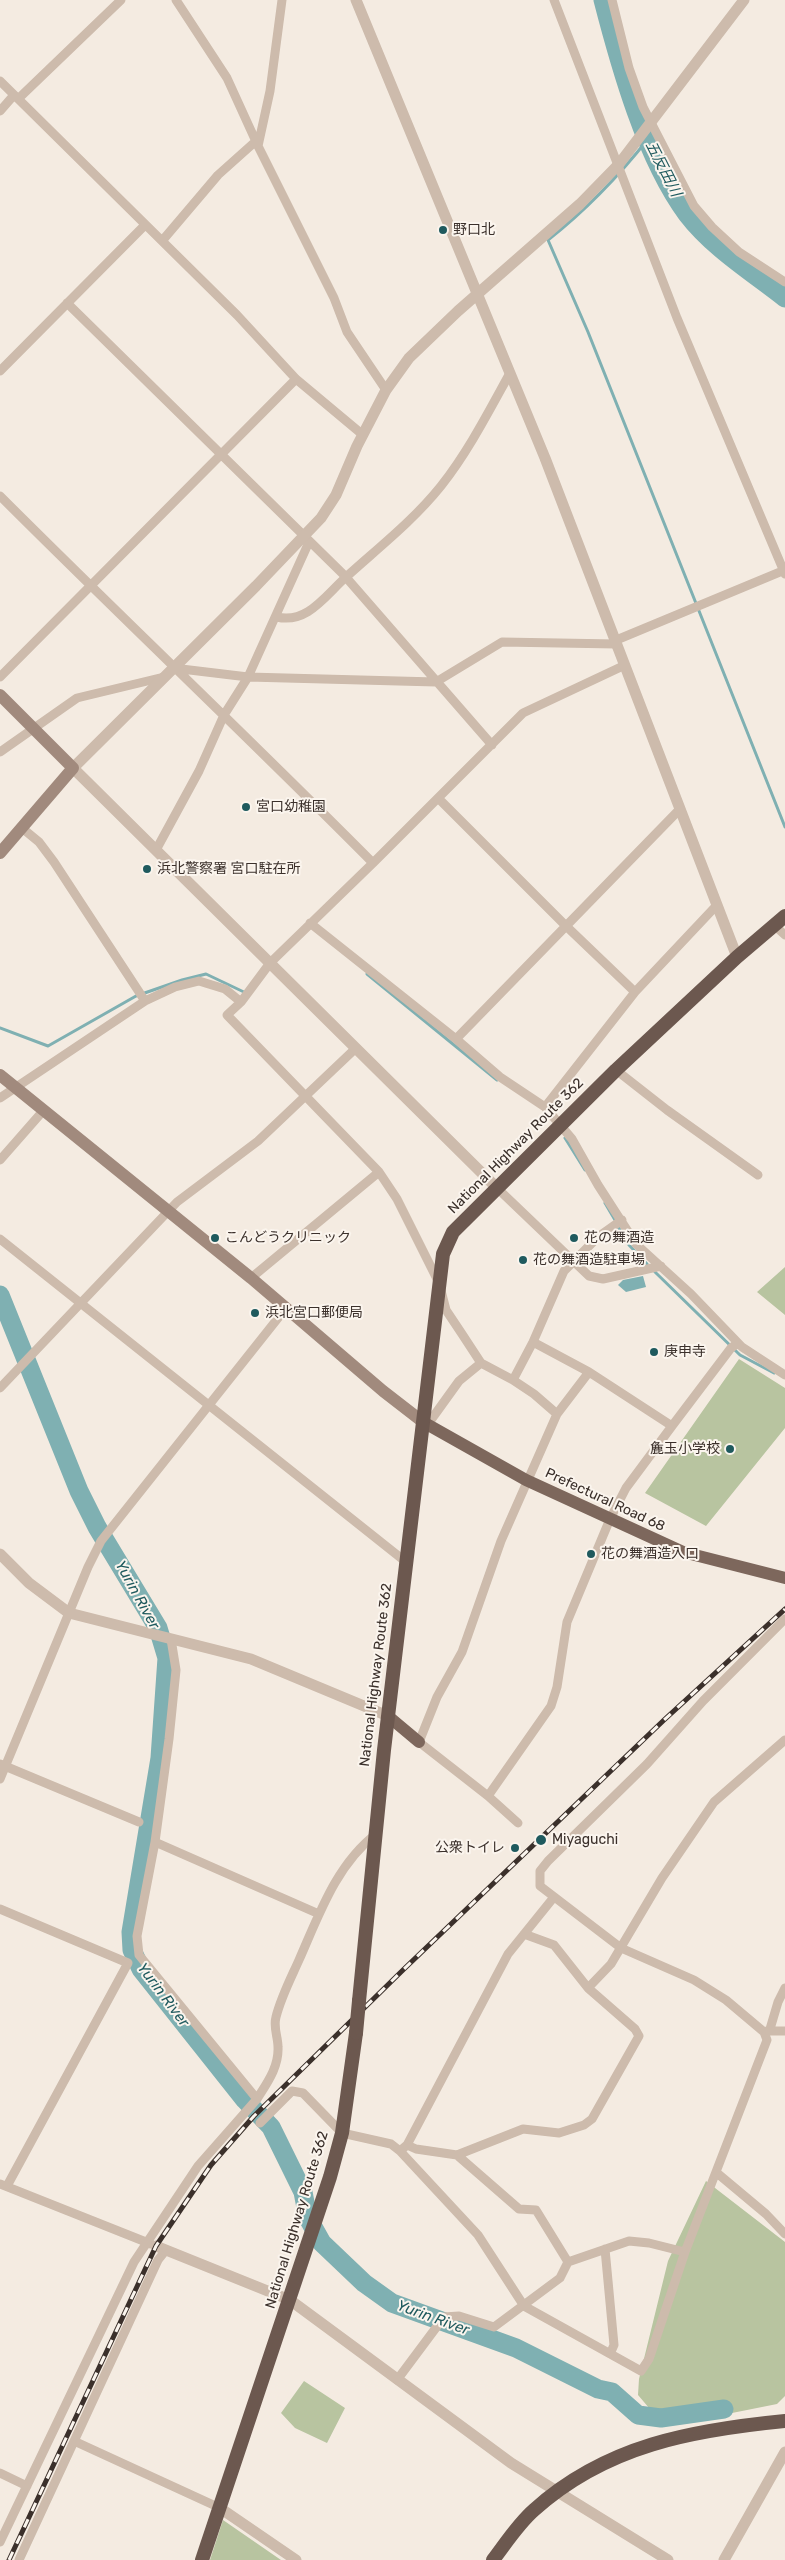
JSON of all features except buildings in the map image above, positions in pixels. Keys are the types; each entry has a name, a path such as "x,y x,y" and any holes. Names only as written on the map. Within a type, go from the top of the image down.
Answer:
{"highway":[{"name":"National Highway Route 362","path":"202,2560 314,2228 342,2133 356,2033 388,1716 425,1423 443,1254 453,1232 561,1124 737,957 785,916"},
{"path":"493,2560 534,2510 557,2491 608,2460 681,2435 735,2426 785,2421"}],"main road":[{"path":"0,695 73,768 0,853"},
{"path":"0,1075 251,1278 425,1423"},
{"name":"Prefectural Road 68","path":"425,1423 526,1480 683,1552 785,1578"},
{"path":"388,1716 419,1742"}],"street":[{"path":"0,111 121,0"},
{"path":"176,0 227,78 334,298 348,332 386,390"},
{"path":"162,241 218,175 257,143 270,91 282,0"},
{"path":"356,0 510,373 737,957"},
{"path":"173,668 248,677 436,682 502,642 615,642 691,608 785,571 677,318 621,169 554,0"},
{"path":"612,0 646,129 700,213 738,252 785,282"},
{"path":"662,1266 595,1278 572,1261 73,768 173,668 307,539 336,495 386,390 409,358 431,335 621,169 646,129 744,0"},
{"path":"0,81 144,226 162,241 237,316 296,379 363,436"},
{"path":"0,371 144,226"},
{"path":"68,303 346,577 492,745"},
{"path":"277,617 288,620 314,609 346,577 388,543 442,486 510,373"},
{"path":"0,677 296,379"},
{"path":"0,496 373,863"},
{"path":"156,850 199,770 224,715 248,677 277,617 307,539"},
{"path":"557,1414 534,1394 481,1363 446,1310 439,1283 398,1199 379,1172 227,1015 241,1002 270,963 439,799 523,713 623,666"},
{"path":"0,752 77,698 164,677"},
{"path":"439,799 635,992"},
{"path":"456,1039 679,810"},
{"path":"22,828 39,842 54,862 145,1001"},
{"path":"545,1107 635,992 716,906"},
{"path":"310,923 456,1039 500,1077 545,1107 561,1124 636,1244 662,1266 735,1345 785,1375"},
{"path":"774,925 785,935"},
{"path":"0,1098 145,1001 174,987 199,981 225,989 241,1002"},
{"path":"0,1388 177,1202 258,1140 306,1098 356,1048"},
{"path":"616,1070 667,1110 758,1175"},
{"path":"0,1160 43,1111"},
{"path":"251,1278 379,1172"},
{"path":"513,1380 533,1342 564,1271 598,1237 622,1220"},
{"path":"0,1239 406,1562"},
{"path":"0,1779 3,1765 104,1538 286,1308"},
{"path":"533,1342 589,1372 672,1426"},
{"path":"488,1796 551,1706 557,1687 567,1622 610,1519 626,1488 735,1345"},
{"path":"425,1423 459,1381 481,1363"},
{"path":"518,1823 488,1796 419,1742 437,1697 462,1652 501,1541 526,1480 557,1414 589,1372"},
{"path":"0,1554 29,1583 69,1613 158,1636 199,1644 251,1659 388,1716"},
{"path":"785,1619 703,1701 646,1764 548,1861 539,1877 540,1886 621,1948 694,1980 726,2000 767,2030 785,2031"},
{"path":"171,1639 176,1670 155,1842 137,1936 140,1955 257,2099"},
{"path":"588,1988 611,1964 662,1878 706,1813 737,1780 785,1740"},
{"path":"3,1765 139,1822"},
{"path":"0,2542 134,2262 156,2246 198,2166 257,2099 272,2075 277,2060 276,2017 319,1914 330,1889 343,1870 365,1842 376,1834"},
{"path":"155,1842 319,1914"},
{"path":"404,2148 508,1954 554,1897"},
{"path":"0,1909 129,1962"},
{"path":"260,2123 292,2091 296,2090 303,2093 342,2133 404,2148 457,2155 523,2129 559,2134 584,2125 592,2119 639,2036 635,2028 588,1988 554,1945 524,1934"},
{"path":"140,1955 129,1962 4,2185 290,2300 511,2463 668,2560"},
{"path":"404,2148 478,2235 524,2306 641,2372 649,2359 685,2252 767,2040 767,2030 785,1988"},
{"path":"457,2155 519,2209 536,2210 568,2262"},
{"path":"717,2173 766,2214 785,2234"},
{"path":"397,2380 444,2317 459,2316 494,2327 560,2278 568,2262 629,2241 649,2243 685,2252"},
{"path":"19,2560 158,2260 156,2246"},
{"path":"605,2249 614,2345 610,2354"},
{"path":"74,2441 220,2508 296,2560"},
{"path":"724,2560 785,2452"},
{"path":"0,2473 27,2486"}],"green space":[{"path":"785,1267 785,1315 757,1292"},
{"path":"739,1359 785,1388 785,1428 706,1526 645,1493"},
{"path":"706,2181 785,2242 785,2396 777,2404 717,2416 661,2422 638,2395 639,2379 668,2261"},
{"path":"304,2381 345,2408 327,2443 295,2428 281,2413"},
{"path":"223,2520 281,2560 210,2560"}],"water":[{"path":"643,1276 646,1287 626,1292 618,1285 623,1280"}],"waterway":[{"name":"五反田川","path":"603,0 636,111 647,140 672,192 687,214 709,238 733,259 785,298"},
{"path":"648,139 601,192 548,240 588,332 785,827"},
{"path":"0,1028 48,1046 136,996 182,980 206,974 246,993"},
{"path":"367,974 497,1080"},
{"path":"565,1138 585,1170"},
{"path":"605,1203 615,1220"},
{"path":"617,1225 629,1245 647,1264"},
{"path":"655,1272 740,1355 774,1373"},
{"name":"Yurin River","path":"0,1295 79,1491 97,1527 158,1628 167,1658 160,1758 131,1932 132,1950 141,1969 245,2100 271,2127 303,2192 308,2218 322,2243 364,2283 392,2303 516,2348 598,2389 612,2392 638,2415 661,2418 724,2409"}],"railway":[{"path":"9,2560 156,2246 211,2165 254,2116 404,1969 664,1720 785,1609"}],"place":[{"name":"野口北","path":"443,230"},
{"name":"宮口幼稚園","path":"246,807"},
{"name":"浜北警察署 宮口駐在所","path":"147,869"},
{"name":"こんどうクリニック","path":"215,1238"},
{"name":"花の舞酒造","path":"574,1238"},
{"name":"花の舞酒造駐車場","path":"523,1260"},
{"name":"浜北宮口郵便局","path":"255,1313"},
{"name":"庚申寺","path":"654,1352"},
{"name":"麁玉小学校","path":"730,1449"},
{"name":"花の舞酒造入口","path":"591,1554"},
{"name":"Miyaguchi","path":"541,1840"},
{"name":"公衆トイレ","path":"515,1848"}]}
